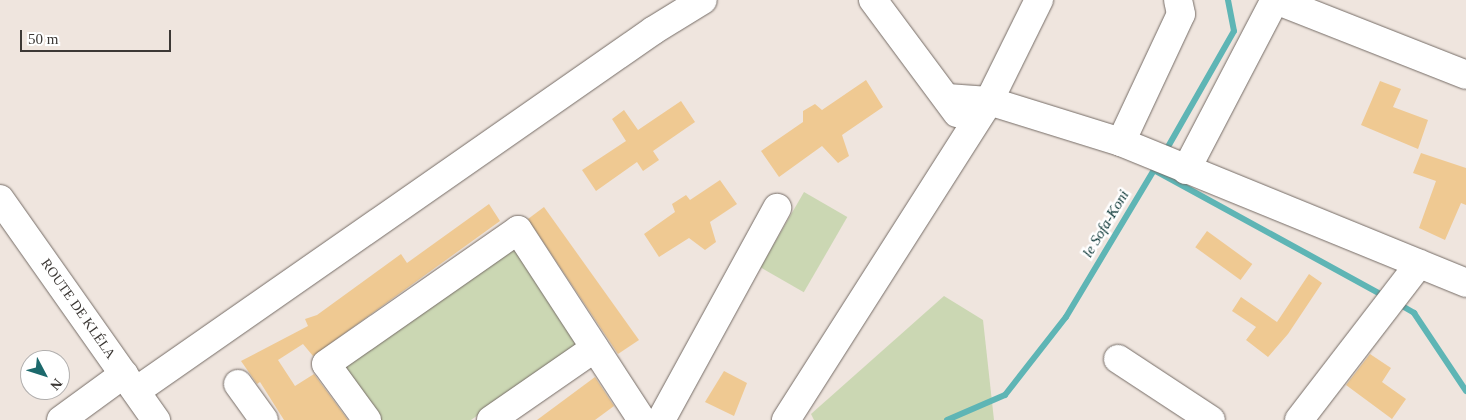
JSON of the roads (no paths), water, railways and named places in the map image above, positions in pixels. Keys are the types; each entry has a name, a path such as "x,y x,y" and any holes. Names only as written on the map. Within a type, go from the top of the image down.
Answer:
{"street":[{"path":"61,420 130,383 654,30 703,0"},
{"path":"874,0 970,130"},
{"path":"786,420 988,101 1039,0"},
{"path":"1121,142 1181,14 1178,0"},
{"path":"1186,170 1276,0 1466,75"},
{"path":"947,98 988,101 1121,142 1466,283"},
{"name":"ROUTE DE KLÉLA","path":"0,199 156,420"},
{"path":"660,420 777,208"},
{"path":"367,420 326,364 518,230 642,420"},
{"path":"1300,420 1419,264"},
{"path":"491,420 595,348"},
{"path":"1118,359 1211,420"},
{"path":"238,384 264,420"}],"waterway":[{"name":"le Sofa-Koni","path":"1165,152 1234,31 1228,0"},
{"name":"le Sofa-Koni","path":"947,420 1005,395 1066,317 1158,163"},
{"path":"1154,170 1386,297"},
{"path":"1397,303 1414,313 1466,391"}]}
